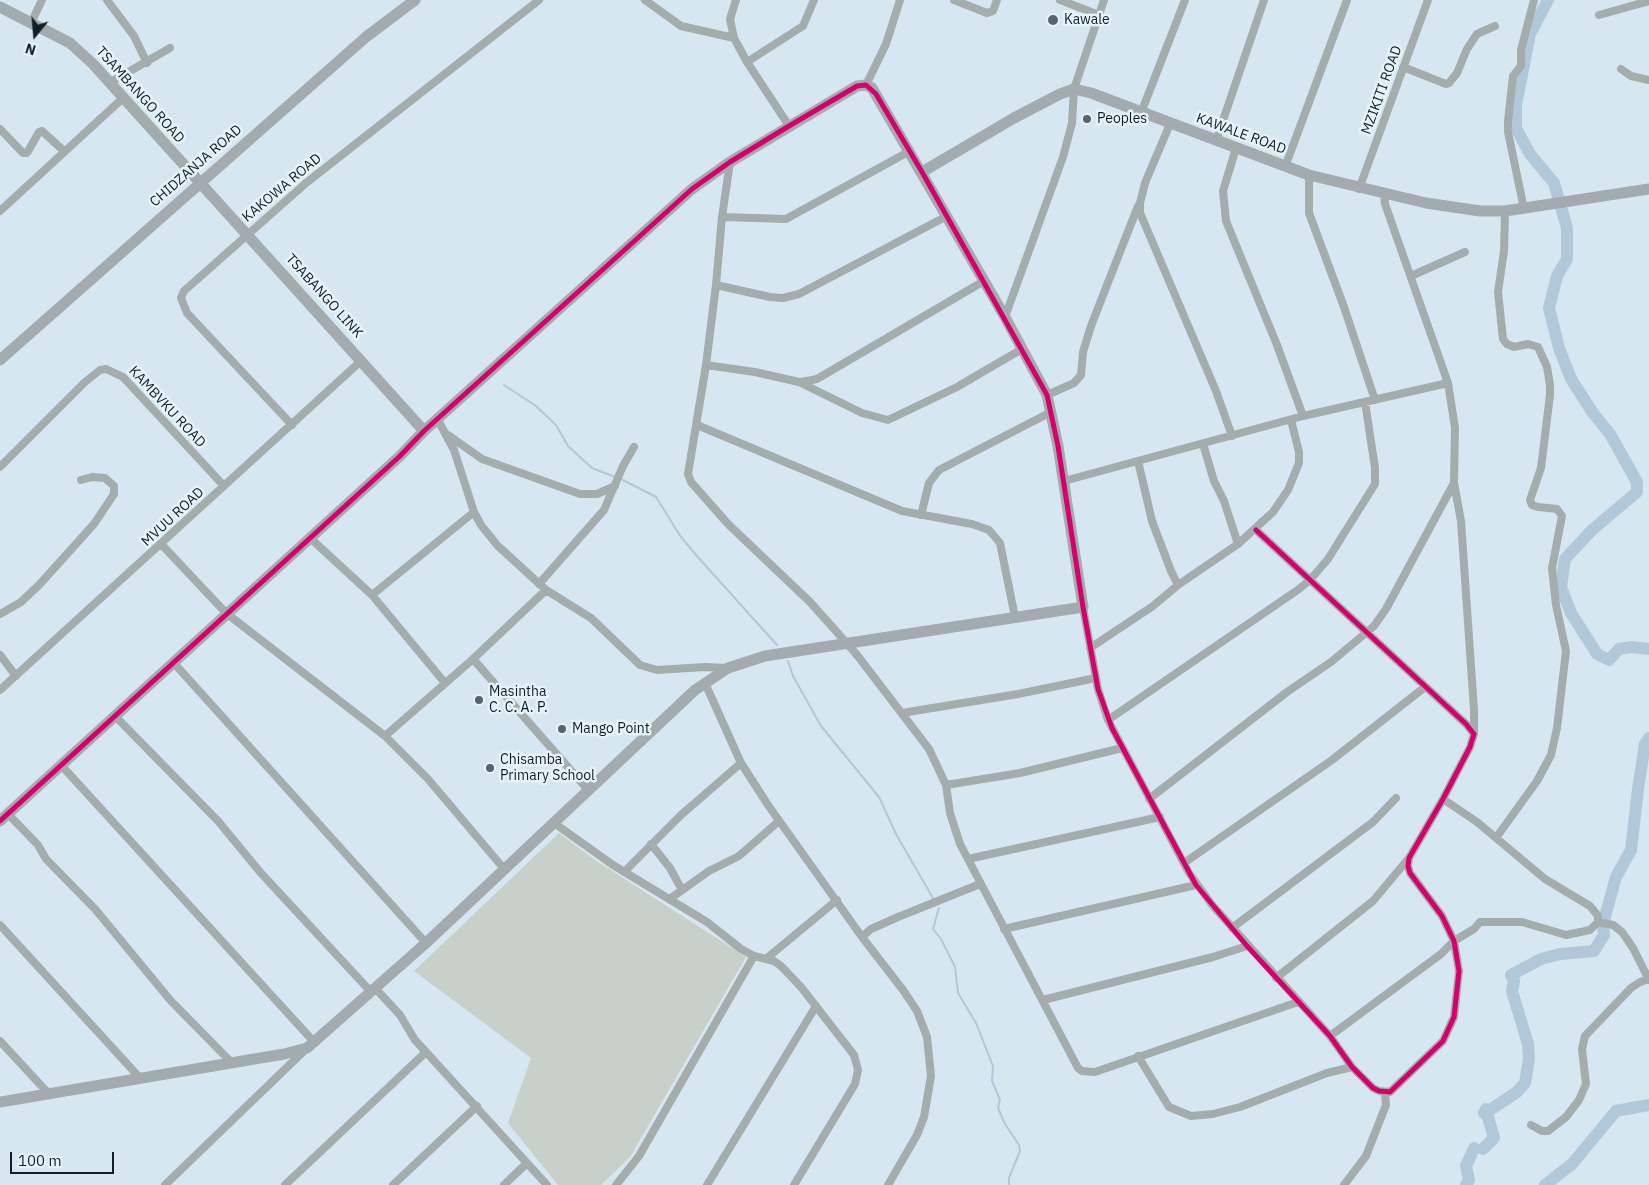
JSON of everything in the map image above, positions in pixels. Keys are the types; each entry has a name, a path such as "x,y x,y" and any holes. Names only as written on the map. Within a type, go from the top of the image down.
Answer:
{"street":[{"path":"31,23 42,0"},
{"path":"107,0 138,43 147,63"},
{"name":"CHIDZANJA ROAD","path":"0,360 366,37 415,0"},
{"name":"KAKOWA ROAD","path":"292,425 187,313 181,298 189,285 306,183 539,0"},
{"path":"645,0 680,26 734,38"},
{"path":"736,0 730,18 734,38 747,62 789,126"},
{"path":"747,62 803,26 814,0"},
{"path":"866,85 886,44 900,0"},
{"path":"954,0 987,13 993,11 997,0"},
{"path":"1060,0 1099,15"},
{"path":"1005,317 1063,157 1072,123 1074,89 1104,0"},
{"path":"1141,113 1184,0"},
{"path":"1216,141 1264,0"},
{"path":"1285,167 1347,0"},
{"name":"MZIKITI ROAD","path":"1359,188 1428,0"},
{"path":"1524,209 1508,132 1508,121 1513,76 1521,66 1521,50 1534,0"},
{"path":"1599,15 1649,2"},
{"name":"TSAMBANGO ROAD","path":"0,7 70,43 112,82 123,98 199,183"},
{"path":"1403,67 1446,84 1449,83 1457,73 1467,49 1477,34 1495,26"},
{"path":"112,82 170,48"},
{"path":"1621,69 1631,76 1649,80"},
{"path":"231,1062 171,1001 95,910 46,859 38,845 4,817 400,456 424,431 440,425 633,241 706,178 857,86 866,85 876,94 1005,317 1047,395 1064,481 1096,678 1108,720 1122,748 1196,884 1247,946 1330,1036 1352,1067 1373,1088 1385,1093 1394,1089 1443,1041 1450,1031 1457,1005 1459,971 1454,940 1442,916 1410,873 1409,858"},
{"path":"922,172 1014,118 1060,94 1074,89"},
{"name":"KAWALE ROAD","path":"1074,89 1309,175 1384,194 1457,208 1505,211 1649,189"},
{"path":"0,210 123,98"},
{"path":"1047,395 1074,383 1082,375 1083,352 1091,326 1140,203 1145,183 1170,124"},
{"path":"0,129 23,153 27,153 39,132 42,131 64,151"},
{"path":"1236,148 1224,191 1223,210 1303,416"},
{"path":"722,217 786,219 910,152"},
{"path":"730,162 706,365 688,474 691,482 728,524 810,602 845,643 857,654 929,749 946,785 954,828 968,859 1072,1058 1082,1071 1095,1072 1298,1002"},
{"path":"1309,175 1309,213 1344,307 1375,400"},
{"name":"TSABANGO LINK","path":"199,183 362,360 424,431"},
{"path":"1276,978 1373,901 1409,858 1443,799 1470,747 1474,734 1461,521 1454,483 1455,428 1448,383 1384,194"},
{"path":"1140,203 1143,222 1216,391 1232,436"},
{"path":"1496,838 1537,781 1551,755 1558,728 1566,651 1556,605 1552,568 1561,513 1557,509 1532,505 1530,500 1541,468 1550,385 1547,368 1538,348 1528,344 1514,347 1507,344 1503,339 1498,292 1504,258 1505,211"},
{"path":"716,285 770,298 798,294 947,216"},
{"path":"1411,276 1465,252"},
{"path":"799,382 816,379 984,281"},
{"path":"706,365 755,372 799,382 862,413 888,420 957,387 1022,350"},
{"name":"MVUU ROAD","path":"1,689 162,545 362,360"},
{"name":"KAMBVKU ROAD","path":"0,467 85,382 100,370 106,369 123,377 224,486"},
{"path":"1064,481 1303,416 1448,383"},
{"path":"1108,720 1310,580 1328,559 1375,484 1375,468 1365,402"},
{"path":"921,515 929,483 939,470 1051,412"},
{"path":"1090,648 1153,606 1178,585 1238,544 1256,530 1273,512 1288,490 1297,472 1299,452 1291,420"},
{"path":"440,425 482,460 556,486 589,495 603,493 615,486"},
{"path":"440,425 454,450 474,512 497,545 546,590 591,618 640,665 657,670 705,667 728,668"},
{"path":"697,425 768,453 881,503 921,515 982,526 996,537 1005,562 1015,617"},
{"path":"1203,444 1214,481 1224,501 1238,544"},
{"path":"539,584 599,518 634,447"},
{"path":"1138,461 1152,521 1178,585"},
{"path":"0,614 21,602 39,584 94,524 114,494 114,486 105,478 92,477 81,480"},
{"path":"1149,799 1366,633 1386,609 1454,483"},
{"path":"372,595 474,512"},
{"path":"1256,530 1471,729 1474,734"},
{"path":"310,537 372,595 445,683"},
{"path":"162,545 226,613 385,736 428,779 505,870"},
{"path":"385,736 473,659 546,590"},
{"path":"166,1185 311,1046 426,943 705,683 728,668 765,656 1083,607"},
{"path":"0,655 16,676"},
{"path":"473,659 589,791"},
{"path":"173,662 426,943"},
{"path":"902,713 1018,694 1096,678"},
{"path":"705,683 741,763 779,821 917,1011 929,1048 931,1076 924,1117 888,1185"},
{"path":"1184,863 1332,760 1425,687"},
{"path":"115,716 218,821 260,872 373,990 400,1015 415,1040 547,1185"},
{"path":"946,785 1020,773 1122,748"},
{"path":"624,872 681,815 741,763"},
{"path":"61,765 311,1046"},
{"path":"1232,928 1373,822 1396,798"},
{"path":"1443,799 1496,838 1545,879 1590,906 1598,916 1599,922"},
{"path":"968,859 1160,817"},
{"path":"671,898 709,871 746,851 779,821"},
{"path":"554,823 624,872 671,898 707,922 740,949 754,956 767,958 789,973 854,1055 857,1062 857,1077 848,1097 794,1185"},
{"path":"651,844 670,868 682,890"},
{"path":"862,937 871,929 980,884"},
{"path":"1004,929 1196,884"},
{"path":"767,958 836,900"},
{"path":"1330,1036 1441,954 1454,940 1484,921 1522,922 1566,935 1590,930 1599,922"},
{"path":"1531,1125 1542,1131 1548,1131 1566,1117 1579,1100 1586,1084 1582,1049 1585,1036 1631,988 1648,979 1629,940 1613,925 1599,922"},
{"path":"0,925 140,1078"},
{"path":"1043,1000 1213,957 1247,946"},
{"path":"616,1185 639,1156 754,956"},
{"path":"707,1185 816,1006"},
{"path":"0,1041 48,1093"},
{"path":"0,1102 231,1062 311,1046"},
{"path":"285,1185 426,1052"},
{"path":"1138,1056 1169,1107 1191,1116 1213,1114 1240,1107 1327,1073 1352,1067"},
{"path":"1344,1185 1366,1156 1386,1105 1385,1093"},
{"path":"393,1185 476,1106"},
{"path":"504,1185 527,1163"}],"shaded area":[{"path":"559,833 595,860 746,957 630,1157 601,1185 558,1185 508,1123 531,1058 414,971"}],"waterway":[{"path":"1548,0 1530,34 1516,105 1516,128 1530,154 1554,183 1567,228 1567,259 1557,276 1549,308 1559,348 1571,379 1593,413 1610,434 1637,482 1637,492 1592,530 1565,559 1561,587 1571,613 1597,654 1609,660 1619,649 1632,647 1649,649"},
{"path":"504,385 536,406 556,425 568,446 592,468 615,477"},
{"path":"621,479 656,497 681,537 777,645"},
{"path":"788,661 793,676 821,726 879,797 896,834 934,900"},
{"path":"1483,1149 1494,1138 1488,1117 1484,1113 1486,1109 1490,1110 1517,1092 1525,1083 1529,1059 1528,1044 1512,991 1514,981 1511,975 1541,959 1560,954 1594,951 1604,935 1603,924 1616,877 1631,850 1645,744 1649,738"},
{"path":"939,908 933,929 941,939 955,967 958,993 976,1023 993,1066 992,1081 1000,1100 998,1108 1005,1124 1019,1145 1020,1151 1009,1178 1009,1185"},
{"path":"1545,1185 1572,1164 1616,1111 1649,1105"},
{"path":"1466,1185 1469,1180 1466,1166 1474,1148"}],"cycle path":[{"path":"0,821 400,456 424,431 692,189 730,162 789,126 857,86 866,85 876,94 922,172 1047,395 1058,446 1098,689 1112,728 1196,885 1247,946 1330,1036 1352,1067 1373,1088 1379,1091 1390,1092 1443,1041 1454,1017 1459,971 1454,941 1442,916 1410,873 1408,866 1409,858 1443,799 1470,747 1474,734 1466,724 1256,530"}],"place":[{"name":"Kawale","path":"1053,20"},
{"name":"Peoples","path":"1087,119"},
{"name":"Masintha C. C. A. P.","path":"479,700"},
{"name":"Mango Point","path":"562,729"},
{"name":"Chisamba Primary School","path":"490,768"}]}
